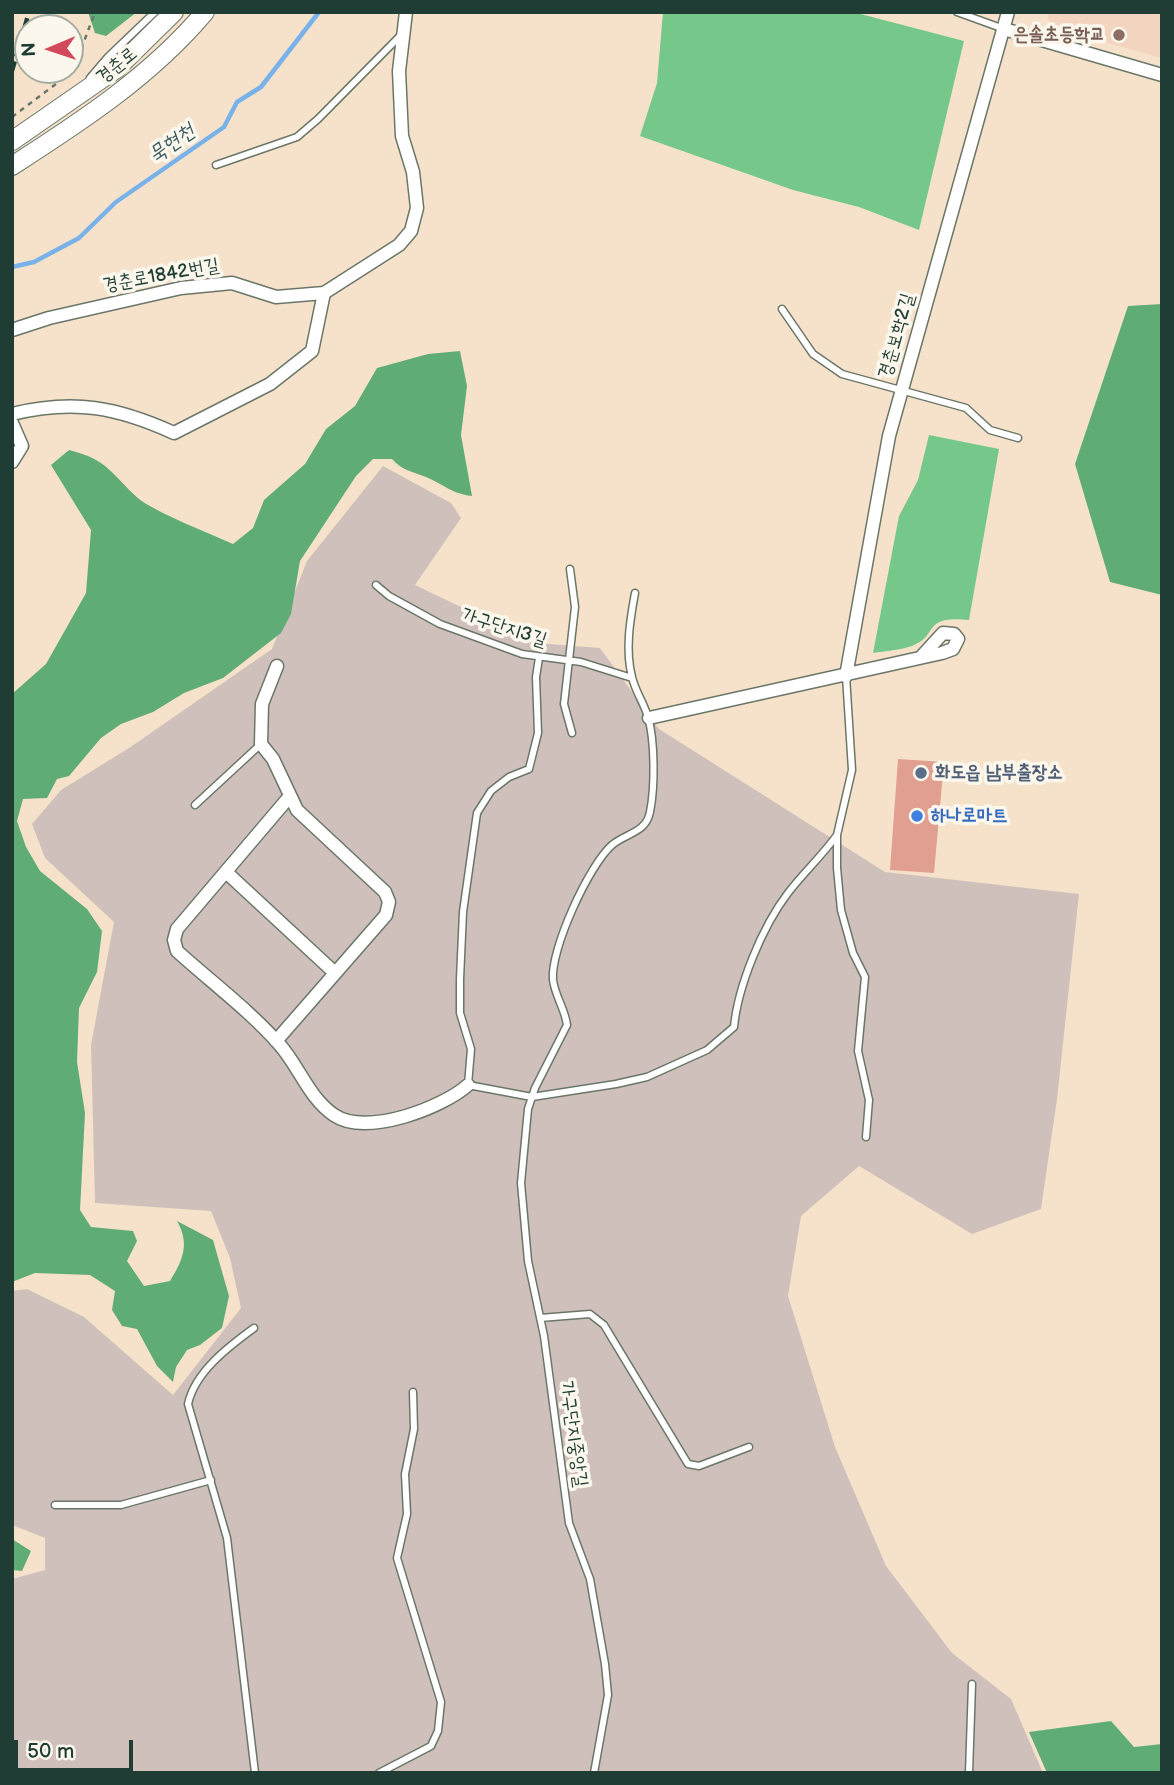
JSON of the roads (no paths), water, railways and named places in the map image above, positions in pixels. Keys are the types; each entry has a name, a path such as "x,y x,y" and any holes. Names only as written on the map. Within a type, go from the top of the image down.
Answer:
{"street":[{"name":"경춘로","path":"12,141 116,69 174,12"},
{"name":"경춘로","path":"12,166 125,89 182,39 205,12"},
{"name":"경춘로1842번길","path":"12,330 49,318 181,288 232,283 276,297 324,293 399,246 411,231 417,208 413,172 402,136 399,71 406,12"},
{"name":"경춘보학2길","path":"846,676 889,436 1008,12"},
{"path":"1004,29 1162,75"},
{"path":"12,414 46,406 75,406 134,414 174,433 270,384 312,351 324,293"},
{"path":"12,423 22,446 12,462"},
{"path":"649,718 846,676 921,657"},
{"path":"276,1041 386,915 389,902 385,892 315,830 297,810 273,759 261,744 262,704 277,666"},
{"path":"290,796 177,929 173,940 177,951 276,1041 303,1083 335,1116 359,1123 382,1123 419,1111 457,1094 468,1084"},
{"path":"226,872 335,973"}],"lane":[{"path":"73,100 108,57 155,12"},
{"path":"957,12 1004,29"},
{"path":"216,164 297,137 405,30"},
{"path":"782,309 813,354 842,374 966,408 990,430 1018,438"},
{"path":"570,569 575,607 564,704 572,733"},
{"name":"가구단지3길","path":"376,585 389,596 440,624 538,658 581,662 632,678"},
{"name":"가구단지중앙길","path":"594,1773 608,1695 605,1664 590,1579 569,1523 540,1318 528,1261 521,1183 532,1097 567,1025 553,980 553,960 558,943 582,891 611,846 640,830 650,815 654,780 649,718 632,678 629,655 635,593"},
{"path":"538,658 538,733 529,769 509,777 491,791 477,813 471,848 463,912 460,979 460,1013 471,1049 468,1084 532,1097 648,1077 706,1050 734,1027 736,1001 764,932 787,894 837,835"},
{"path":"846,676 852,770 837,835 841,910 853,953 865,977 858,1051 869,1100 866,1137"},
{"path":"195,805 261,744"},
{"path":"540,1318 590,1314 604,1325 688,1464 699,1466 749,1447"},
{"path":"254,1328 228,1348 191,1391 188,1404 227,1538 255,1773"},
{"path":"379,1773 431,1746 438,1731 440,1702 397,1558 407,1514 405,1474 414,1429 413,1392"},
{"path":"55,1505 121,1505 211,1480"},
{"path":"970,1773 972,1684"}],"waterway":[{"name":"묵현천","path":"12,267 34,262 79,238 116,202 224,127 237,102 261,87 319,12"}],"railway":[{"path":"12,71 29,12"}],"place":[{"name":"은솔초등학교","path":"1119,35"},
{"name":"화도읍 남부출장소","path":"921,773"},
{"name":"하나로마트","path":"917,816"}]}
